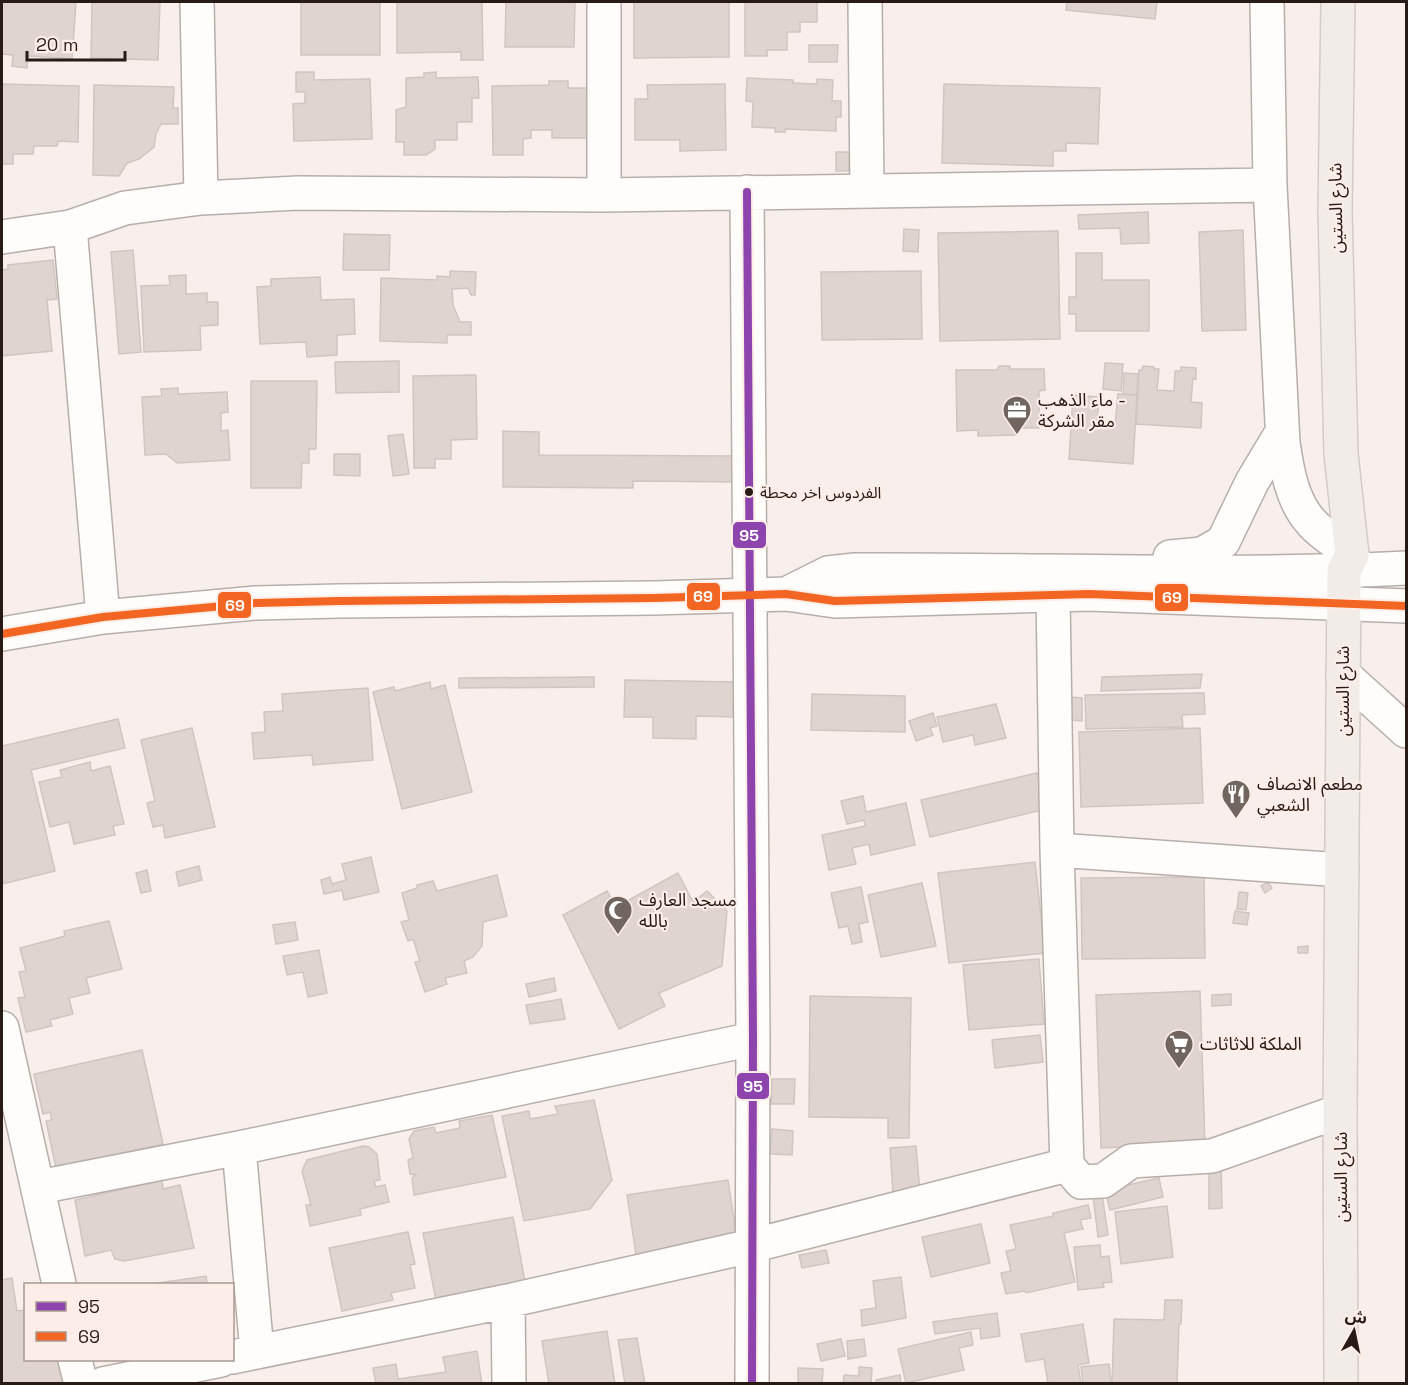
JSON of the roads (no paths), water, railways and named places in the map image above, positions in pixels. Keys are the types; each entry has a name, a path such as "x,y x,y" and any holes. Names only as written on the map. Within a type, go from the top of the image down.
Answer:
{"main road":[{"name":"شارع الستين","path":"1338,2 1335,210 1341,454 1348,563 1344,605 1341,1383"}],"street":[{"path":"197,2 201,198"},
{"path":"604,2 604,195"},
{"path":"866,2 867,190"},
{"path":"1267,2 1270,185 1282,432 1287,471 1303,510 1348,563"},
{"path":"2,237 70,227 125,208 201,198 298,193 604,195 1270,185"},
{"path":"747,192 753,1039 752,1383"},
{"path":"70,227 103,618"},
{"path":"937,570 994,561 1190,556 1208,552 1223,542 1252,482 1282,432"},
{"path":"786,594 828,573 855,570 1348,563 1407,568"},
{"path":"2,634 103,618 256,603 786,594 835,601 1053,595 1187,597 1407,606"},
{"path":"1053,595 1057,850 1067,1166 1081,1182 1103,1181 1131,1161 1212,1156 1341,1111"},
{"path":"1344,674 1407,731"},
{"path":"1057,850 1342,870"},
{"path":"2,1028 59,1283"},
{"path":"39,1187 239,1148 753,1039"},
{"path":"239,1148 245,1355 508,1301 752,1246 1067,1166"},
{"path":"508,1301 509,1383"},
{"path":"76,1361 81,1383"},
{"path":"103,1383 211,1361"}],"place":[{"name":"ماء الذهب - مقر الشركة","path":"1017,436"},
{"name":"الفردوس اخر محطة","path":"749,492"},
{"name":"مطعم الانصاف الشعبي","path":"1236,820"},
{"name":"مسجد العارف بالله","path":"618,936"},
{"name":"الملكة للاثاثات","path":"1179,1070"}]}
